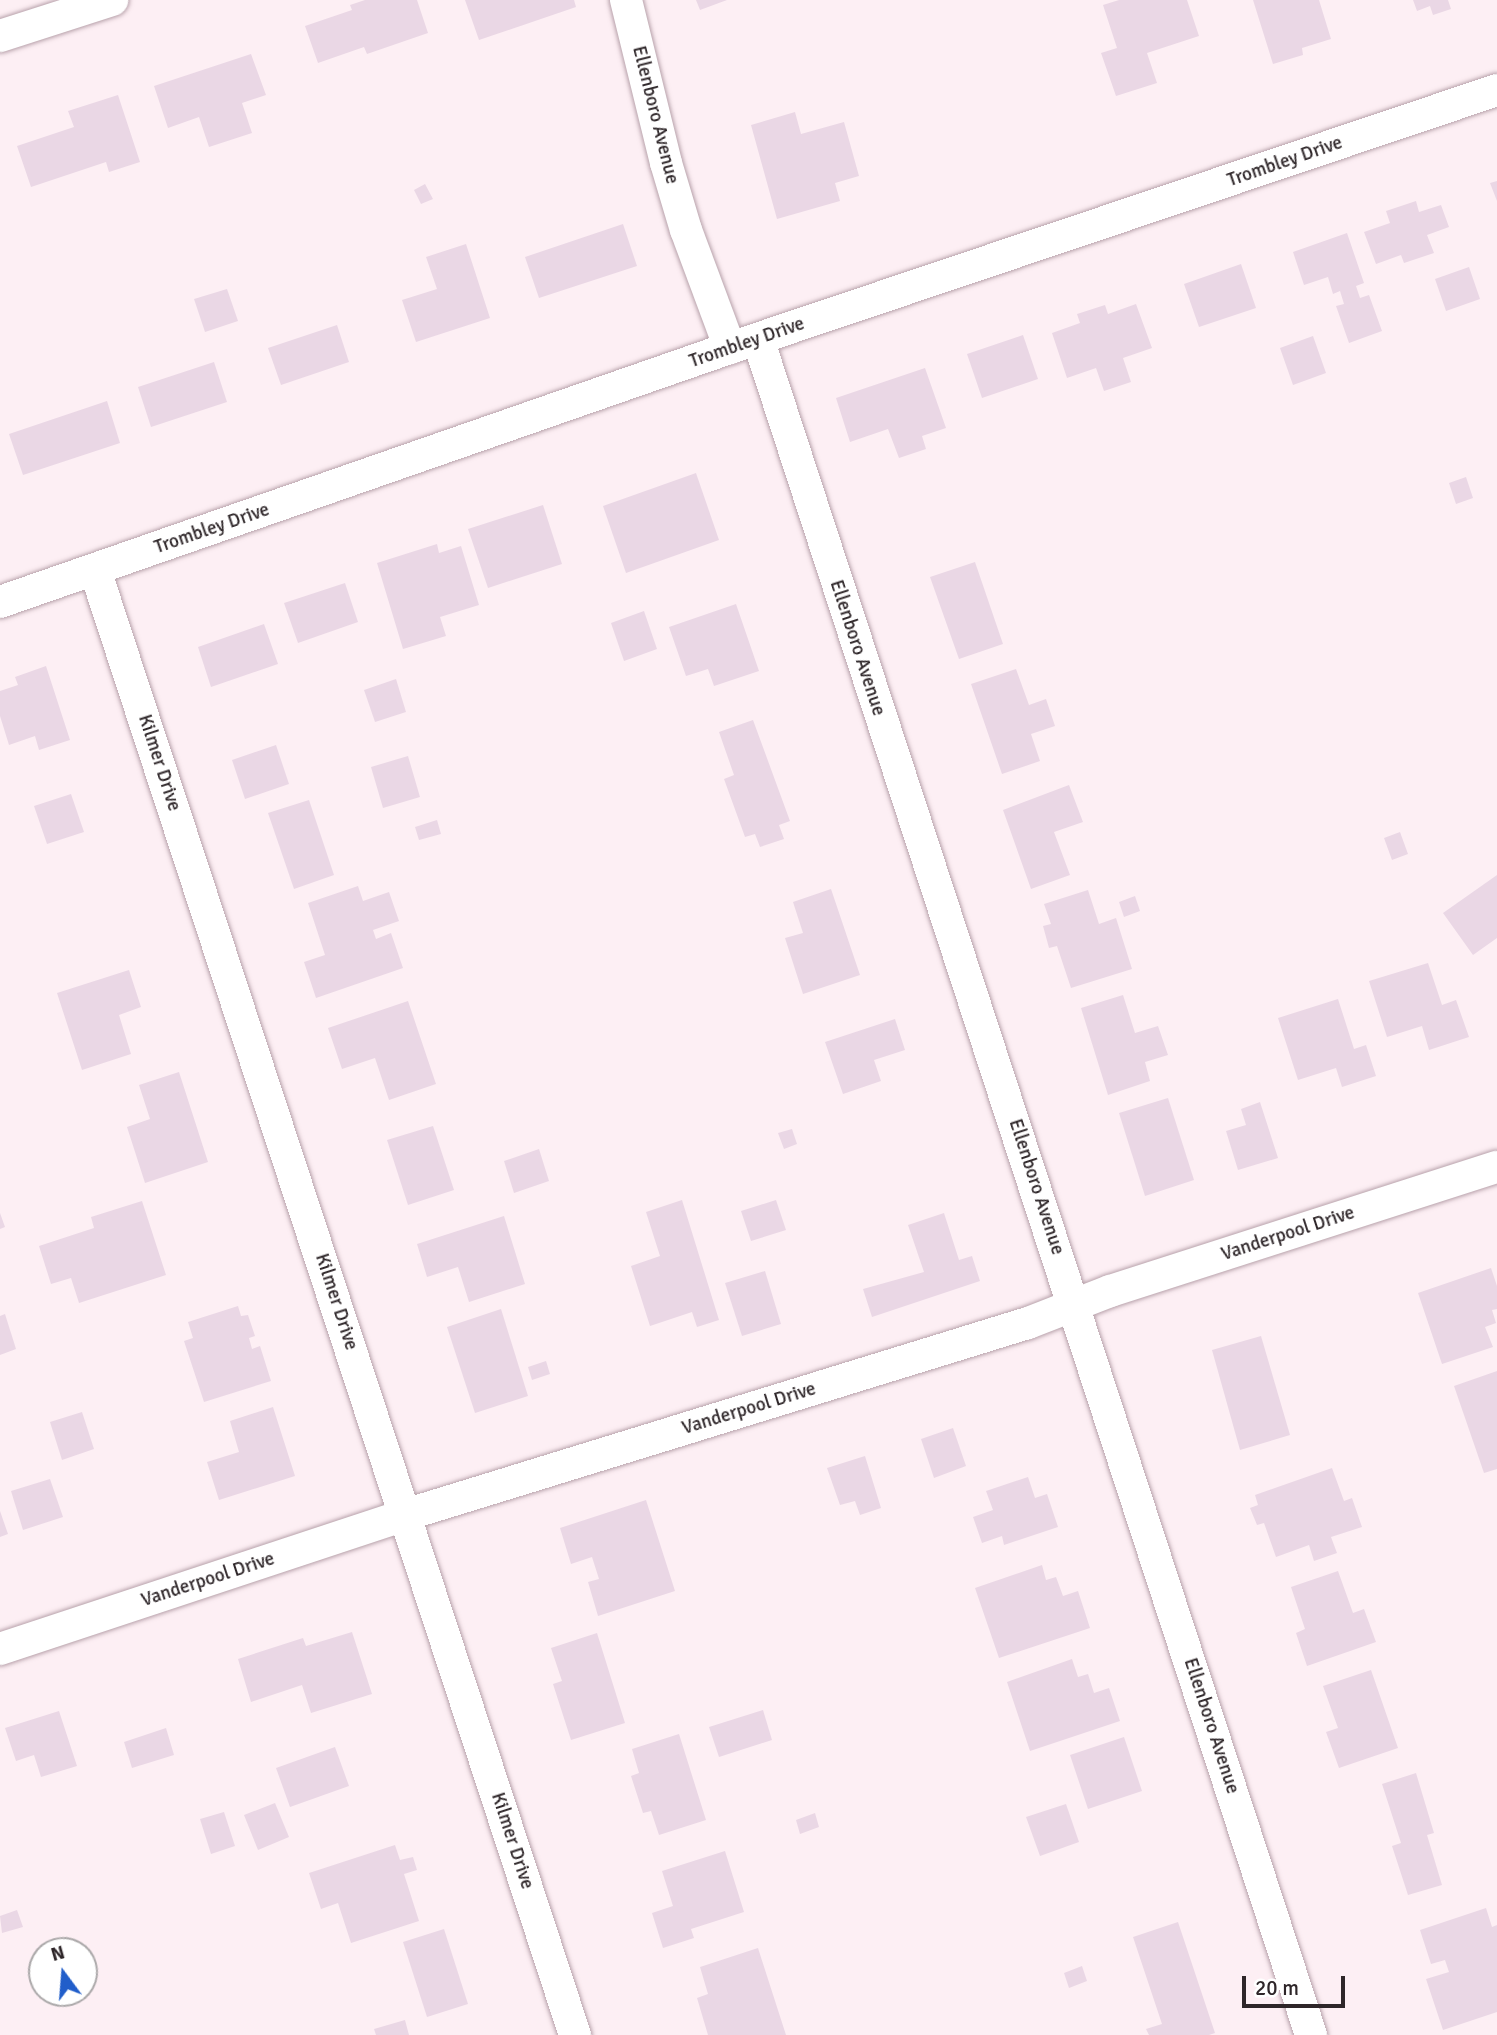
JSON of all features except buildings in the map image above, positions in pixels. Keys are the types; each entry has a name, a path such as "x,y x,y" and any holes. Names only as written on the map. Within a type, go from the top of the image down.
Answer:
{"street":[{"path":"0,36 112,0"},
{"name":"Ellenboro Avenue","path":"626,0 666,163 687,230 744,343 832,572 1311,2035"},
{"name":"Trombley Drive","path":"0,602 744,343 1497,90"},
{"name":"Kilmer Drive","path":"95,570 575,2035"},
{"name":"Vanderpool Drive","path":"0,1649 405,1515 1015,1327 1110,1291 1497,1167"}]}
